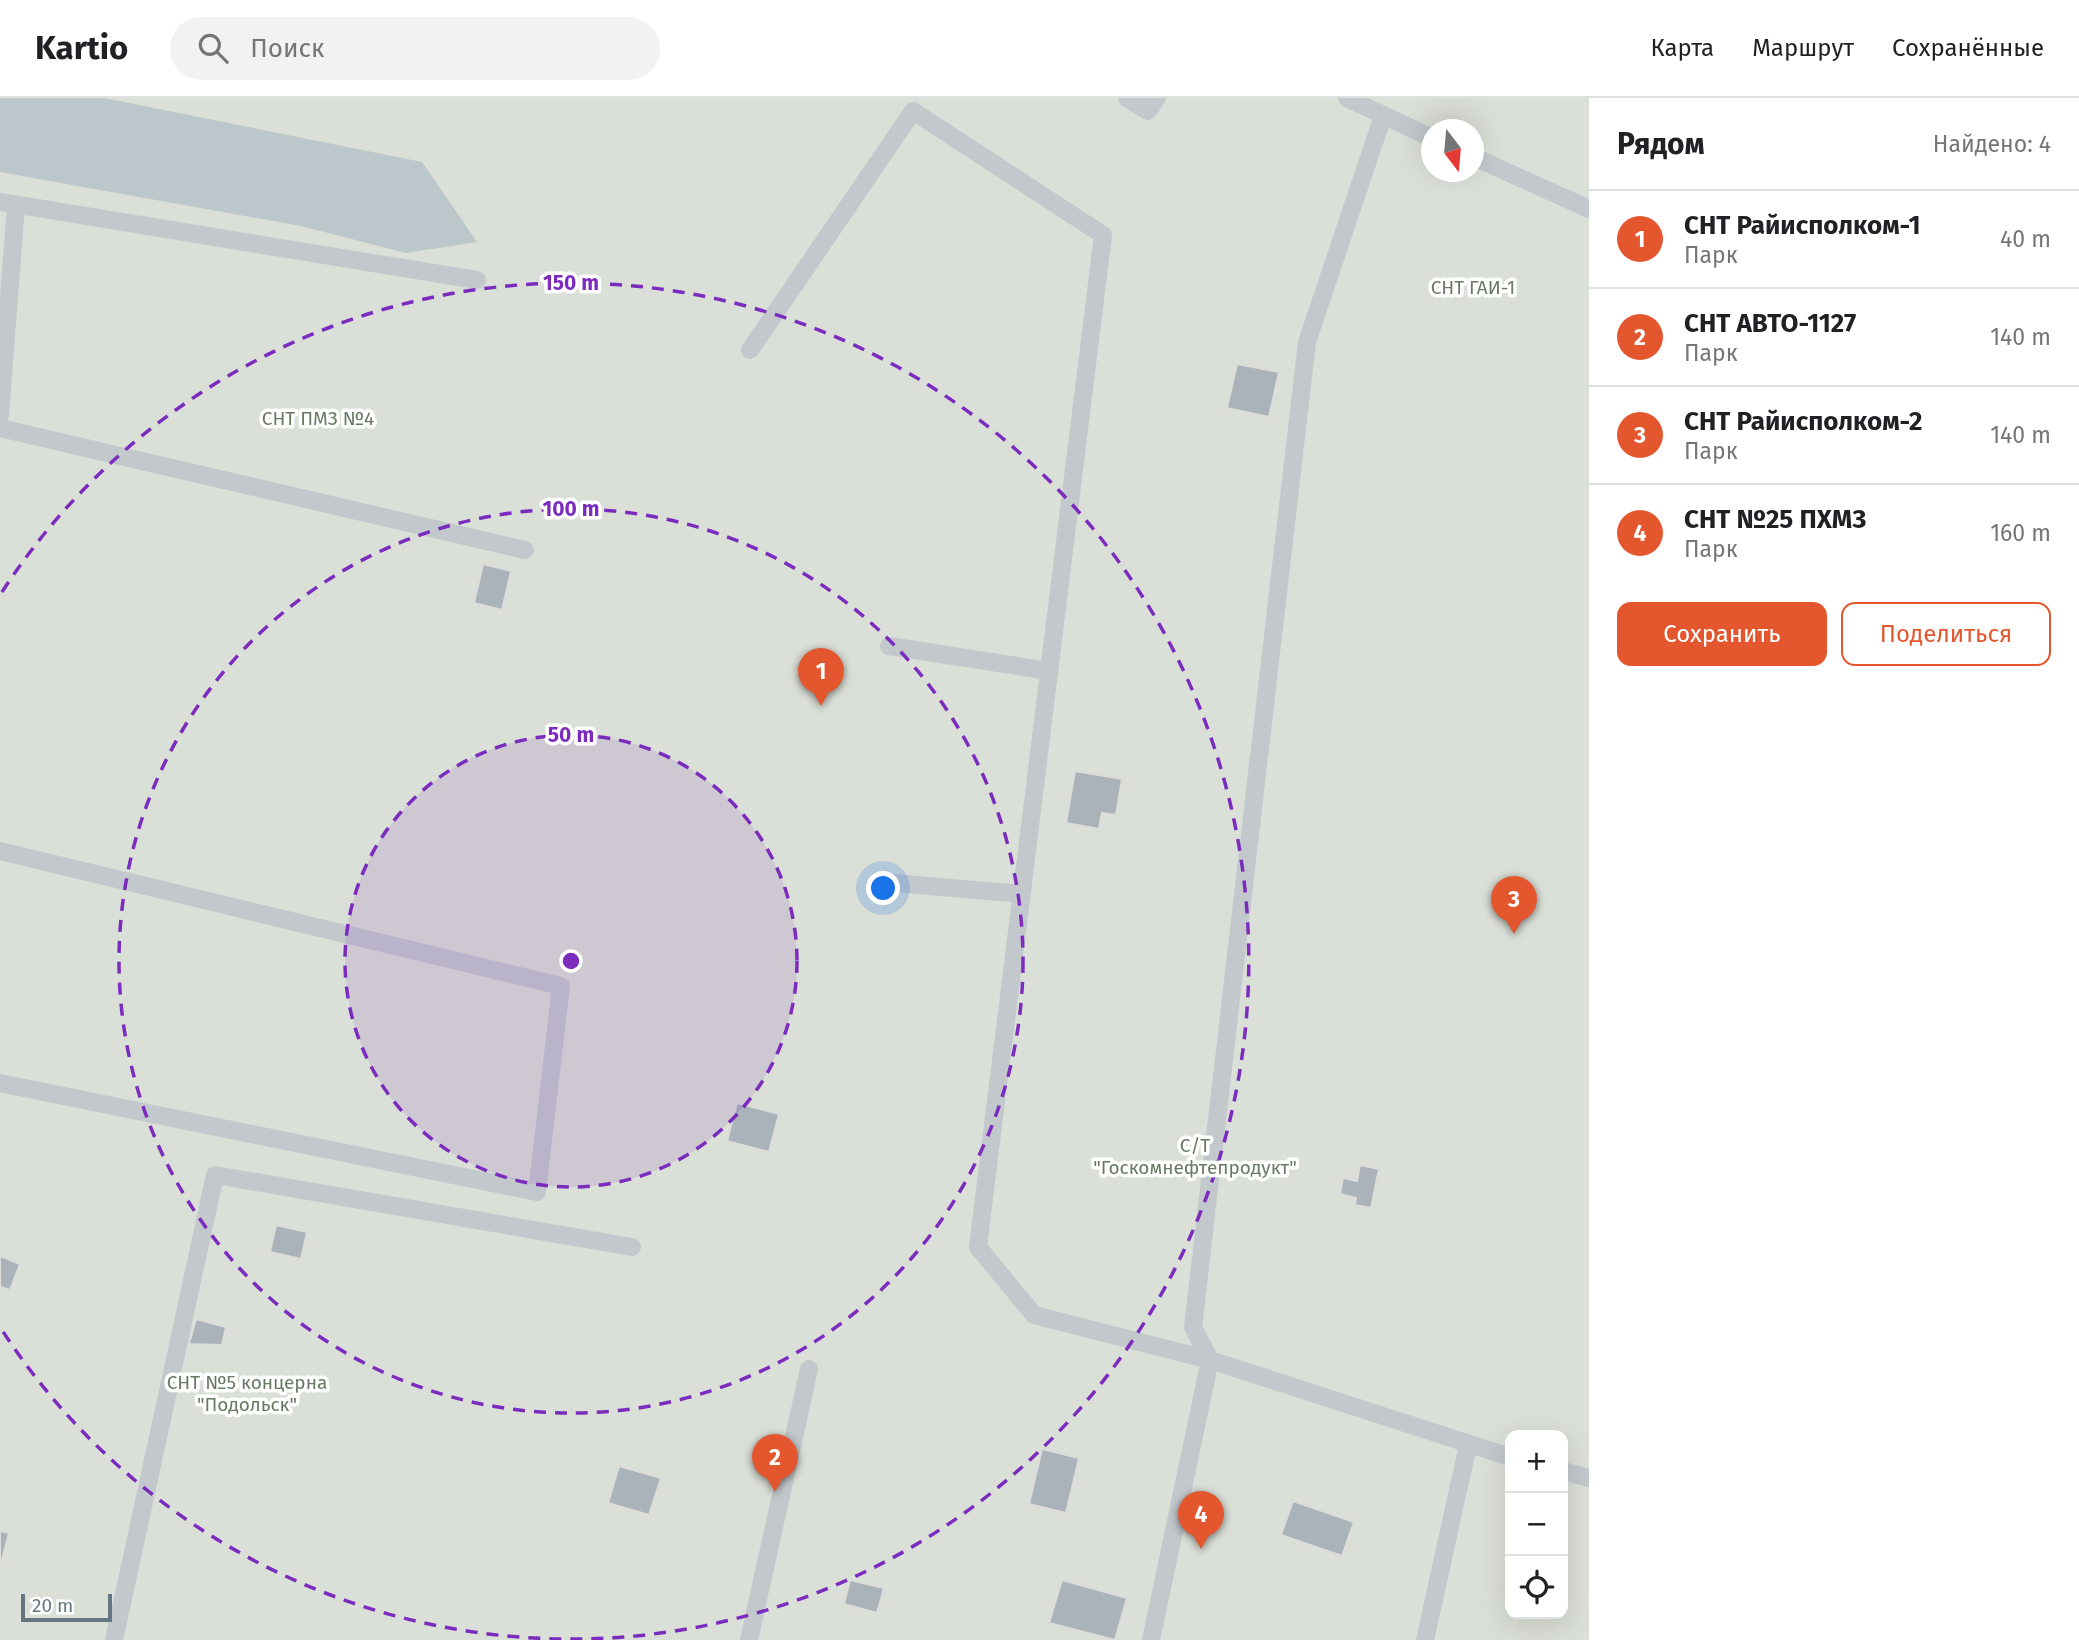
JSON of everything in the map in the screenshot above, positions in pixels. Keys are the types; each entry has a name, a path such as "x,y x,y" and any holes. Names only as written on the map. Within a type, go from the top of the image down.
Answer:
{"lane":[{"path":"1126,98 1148,111 1157,98"},
{"path":"1347,98 1421,133"},
{"path":"750,350 913,111 1102,234 978,1247 1034,1315 1210,1360 1468,1446 1505,1456"},
{"path":"1152,1640 1210,1360 1193,1328 1307,342 1383,116"},
{"path":"1484,162 1589,209"},
{"path":"0,415 8,203 477,281"},
{"path":"0,428 526,550"},
{"path":"889,646 1049,671"},
{"path":"0,851 561,986 537,1192 0,1083"},
{"path":"883,882 1021,894"},
{"path":"114,1640 215,1175 632,1247"},
{"path":"749,1640 809,1369"},
{"path":"1425,1640 1468,1446"},
{"path":"1568,1472 1589,1478"}],"green space":[{"path":"0,98 1589,98 1589,1640 0,1640"}],"shaded area":[{"path":"0,98 104,98 422,162 477,242 406,253 301,226 0,172"}],"building":[{"path":"1237,364 1279,372 1269,417 1227,408"},
{"path":"483,564 511,571 502,610 474,603"},
{"path":"1075,771 1122,779 1116,815 1102,813 1099,829 1066,823"},
{"path":"737,1103 779,1114 769,1152 727,1141"},
{"path":"1360,1165 1379,1169 1371,1208 1355,1205 1356,1198 1340,1194 1343,1178 1357,1181"},
{"path":"276,1225 307,1232 301,1259 270,1252"},
{"path":"0,1256 20,1264 10,1290 0,1287"},
{"path":"196,1319 226,1327 222,1345 189,1344"},
{"path":"1042,1449 1079,1458 1066,1513 1029,1504"},
{"path":"619,1466 661,1478 649,1515 608,1503"},
{"path":"1293,1501 1354,1522 1342,1556 1281,1535"},
{"path":"0,1531 9,1533 1,1564 0,1564"},
{"path":"850,1580 884,1588 877,1613 844,1604"},
{"path":"1062,1580 1127,1598 1115,1640 1049,1623"}],"place":[{"name":"СНТ Райисполком-1","path":"821,706"},
{"name":"СНТ Райисполком-2","path":"1514,934"},
{"name":"СНТ АВТО-1127","path":"775,1492"},
{"name":"СНТ №25 ПХМЗ","path":"1201,1549"}],"park label":[{"name":"СНТ ГАИ-1","path":"1473,287"},
{"name":"СНТ ПМЗ №4","path":"318,418"},
{"name":"С/Т \"Госкомнефтепродукт\"","path":"1195,1156"},
{"name":"СНТ №5 концерна \"Подольск\"","path":"247,1393"}]}
